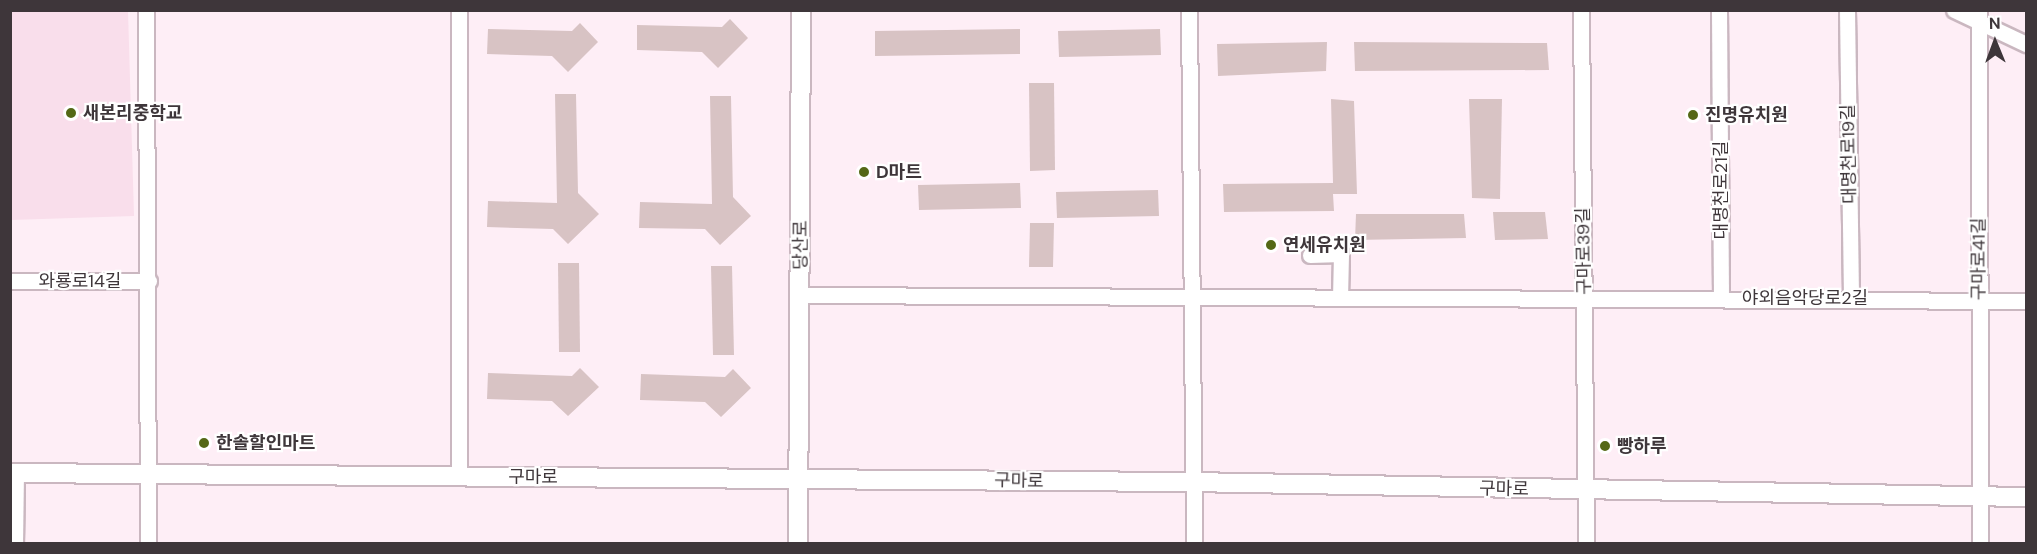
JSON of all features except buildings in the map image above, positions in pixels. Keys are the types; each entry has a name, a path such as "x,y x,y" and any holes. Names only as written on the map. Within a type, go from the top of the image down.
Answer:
{"main road":[{"name":"당산로","path":"798,543 801,10"},
{"name":"구마로","path":"13,473 151,476 1189,482 1587,491 2026,496"}],"street":[{"path":"146,10 151,476 148,543"},
{"path":"459,10 459,477"},
{"path":"1189,10 1189,482 1194,543"},
{"name":"구마로39길","path":"1581,10 1586,543"},
{"name":"대명천로21길","path":"1719,10 1721,298"},
{"name":"대명천로19길","path":"1846,10 1851,298"},
{"path":"1954,10 1979,16 2026,44"},
{"name":"구마로41길","path":"1979,16 1980,543"},
{"path":"1310,255 1341,254 1340,297"},
{"name":"와룡로14길","path":"10,281 149,281"},
{"name":"야외음악당로2길","path":"801,295 1189,298 1584,296 2026,301"},
{"path":"13,473 15,543"}],"shaded area":[{"name":"새본리중학교","path":"10,11 128,11 134,216 11,220"}],"place":[{"name":"새본리중학교","path":"71,113"},
{"name":"진명유치원","path":"1693,115"},
{"name":"D마트","path":"864,172"},
{"name":"연세유치원","path":"1271,245"},
{"name":"한솔할인마트","path":"204,443"},
{"name":"빵하루","path":"1605,446"}]}
